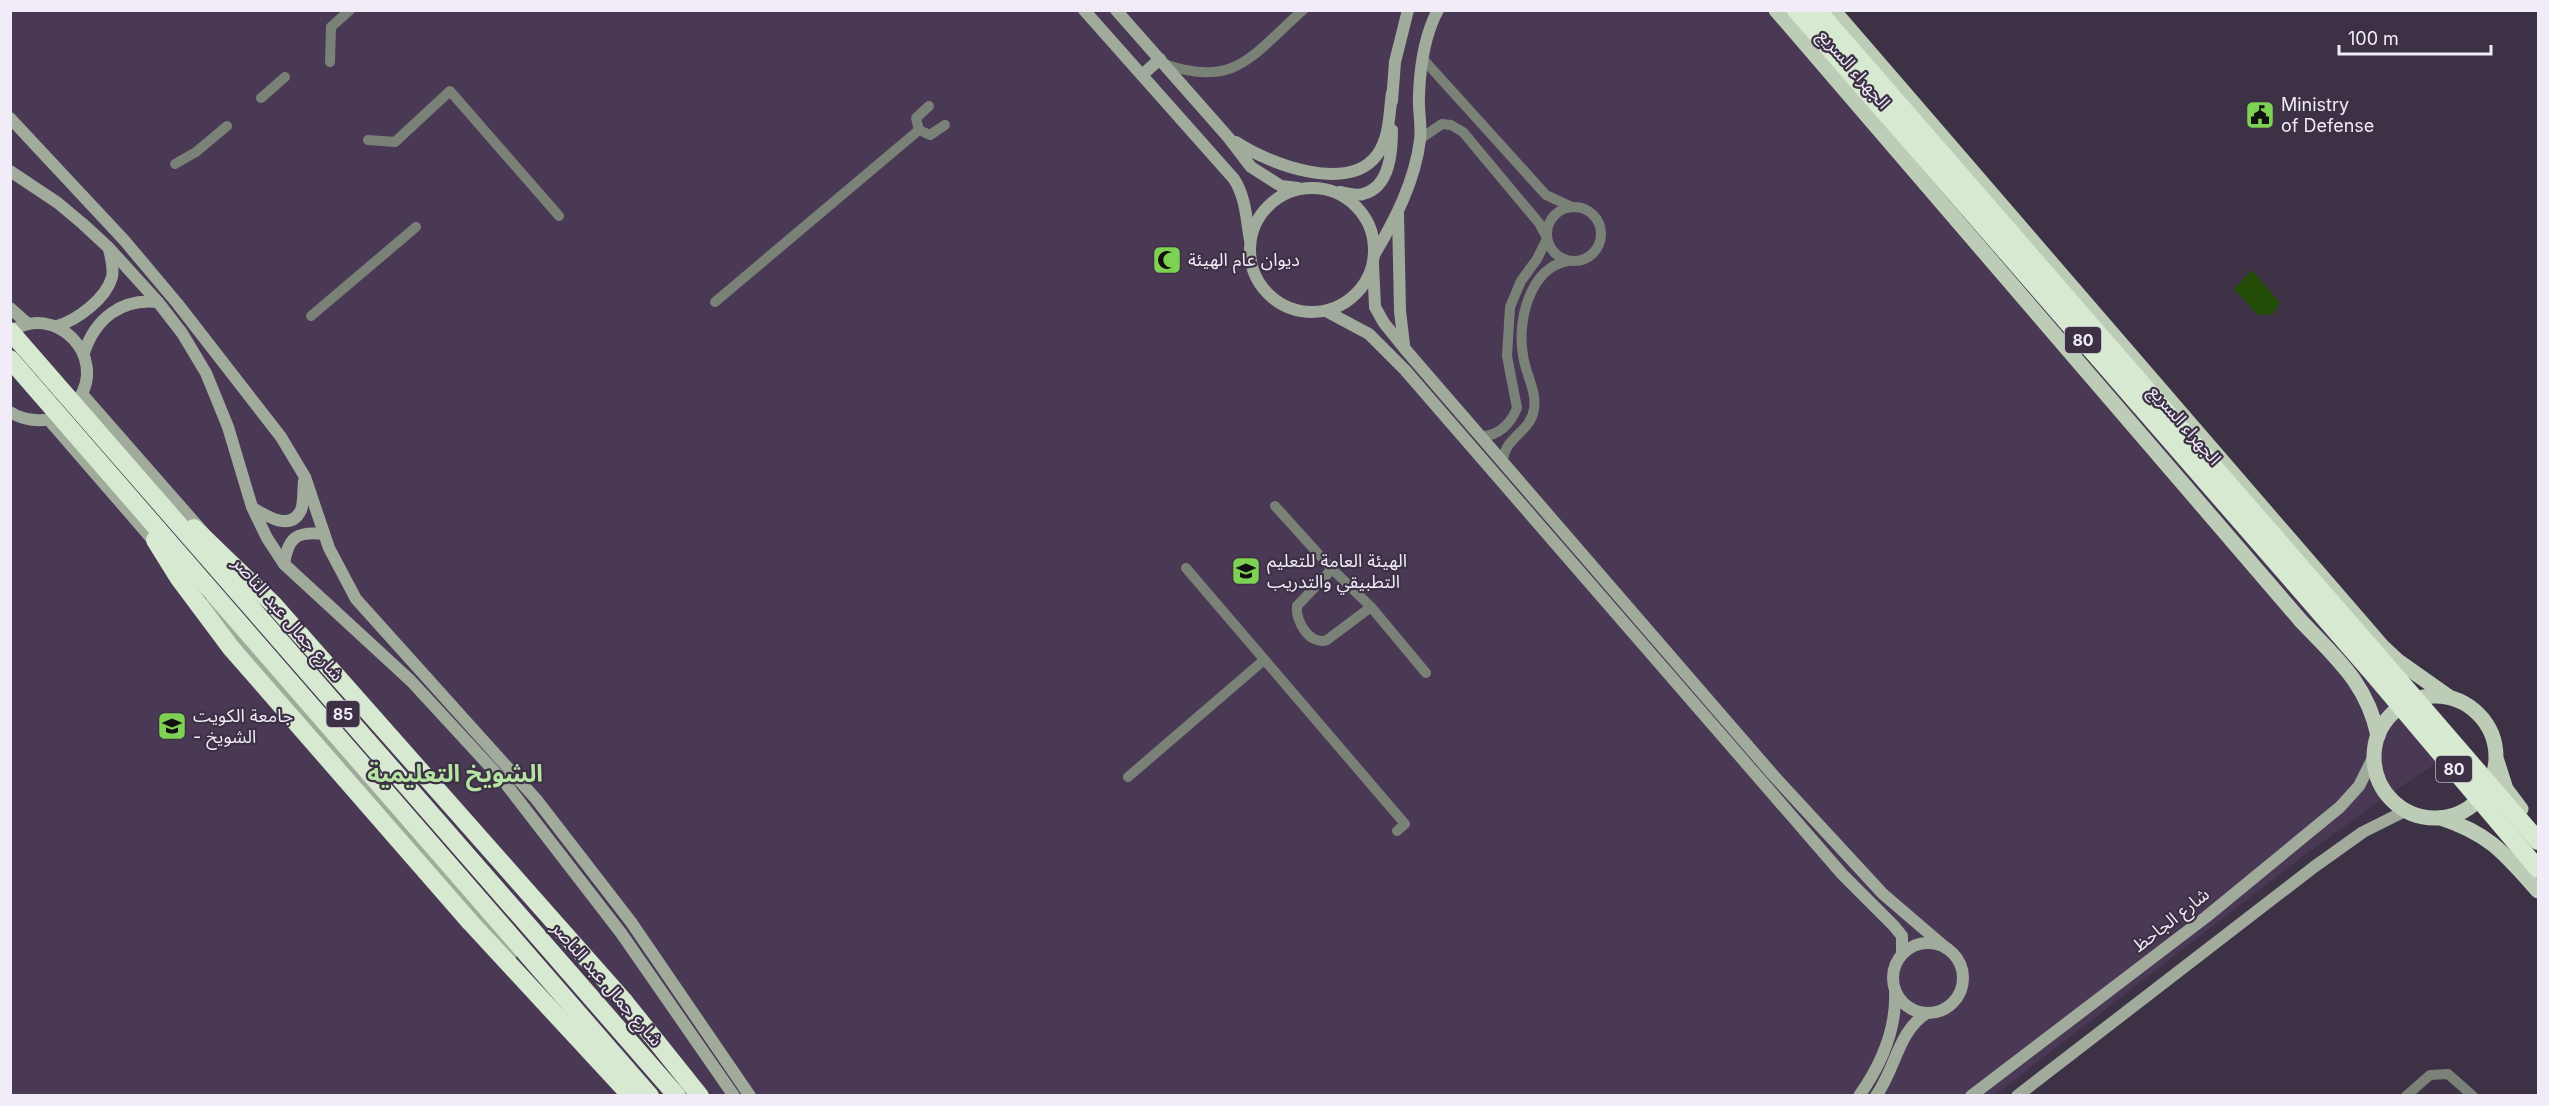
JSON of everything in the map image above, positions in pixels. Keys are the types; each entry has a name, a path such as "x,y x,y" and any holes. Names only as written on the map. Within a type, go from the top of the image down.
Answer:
{"highway":[{"name":"الجهراء السريع","path":"1796,10 2346,642 2538,869"},
{"name":"الجهراء السريع","path":"1817,10 2538,841"},
{"name":"شارع جمال عبد الناصر","path":"10,332 132,486 650,1095"},
{"name":"شارع جمال عبد الناصر","path":"10,359 132,486 677,1095"},
{"path":"132,486 178,577 231,648 470,922 632,1095"},
{"path":"132,486 211,544 273,604 624,1001 700,1095"}],"main road":[{"name":"الجهراء السريع","path":"1776,10 2301,621 2352,675 2370,705 2378,736"},
{"name":"الجهراء السريع","path":"1833,10 2382,646 2398,661 2449,697"},
{"path":"2538,830 2512,799 2487,723 2466,704 2449,697 2430,696 2410,700 2394,711 2378,736 2374,756 2377,775 2384,792 2405,811 2467,827 2491,841 2538,891"},
{"path":"2441,819 2460,814 2483,796 2493,779 2497,759"}],"street":[{"path":"330,62 331,27 350,10"},
{"path":"1084,10 1234,179 1242,191 1254,272 1263,288 1277,301 1293,309 1311,312 1326,310 1345,303 1357,293 1367,279 1373,259 1398,214 1420,140 1419,93 1423,59 1432,22 1438,10"},
{"path":"1116,10 1251,167 1281,186 1319,188 1362,195 1375,188 1386,174 1392,155 1392,93"},
{"path":"1142,75 1162,62 1204,74 1234,69 1303,10"},
{"path":"1227,137 1255,155 1287,166 1336,175 1358,171 1370,163 1386,140 1395,62 1408,10"},
{"path":"1423,59 1546,195 1572,207 1588,211 1596,218 1601,237 1593,254 1586,259 1568,261 1552,267 1544,274 1528,302 1521,342 1524,363 1534,396 1534,411 1528,425 1507,446 1503,462"},
{"path":"261,98 285,77"},
{"path":"368,140 395,142 450,91 559,216"},
{"path":"919,130 916,118 929,106"},
{"path":"10,118 117,232 177,303 281,436 305,477 324,534 340,572 356,599 536,799 631,922 711,1051 725,1083 734,1095"},
{"path":"1420,140 1442,124 1451,125 1463,132 1539,223 1554,254 1568,261"},
{"path":"919,130 930,135 945,125"},
{"path":"175,164 196,152 227,126"},
{"path":"715,302 919,130"},
{"path":"10,171 58,203 109,248 158,302 182,333 206,373 228,427 252,507 267,538 284,564 411,681 506,784 711,1051 736,1076 750,1095"},
{"path":"1251,243 1256,223 1268,206 1285,194 1305,188"},
{"path":"1333,192 1351,201 1364,216 1372,235 1375,307 1384,323 1405,349 1774,776 1883,894 1956,957 1961,966 1962,985 1959,994 1947,1008 1927,1013 1919,1012 1904,1003 1895,989"},
{"path":"1477,453 1485,440 1502,429 1517,408 1508,356 1510,307 1521,281 1537,259 1546,238 1547,228 1556,213 1572,207"},
{"path":"1398,214 1400,311 1405,349"},
{"path":"311,316 416,227"},
{"path":"57,327 82,315 108,286 113,275 109,248"},
{"path":"84,353 94,330 121,305 144,300 158,302"},
{"path":"10,308 28,324"},
{"path":"1326,310 1358,327 1382,345 1842,874 1902,936 1902,954 1894,970 1893,1022 1886,1047 1874,1073 1859,1095"},
{"path":"10,332 28,324 43,323 57,327 73,337 84,353 87,366 87,380 82,394 74,406 62,415 49,420 24,419 10,412"},
{"path":"82,394 695,1095"},
{"path":"49,420 632,1095"},
{"path":"252,507 271,519 286,522 295,517 301,510 305,477"},
{"path":"1275,506 1371,607 1426,673"},
{"path":"284,564 287,545 297,536 309,532 324,534"},
{"path":"1186,568 1264,660 1337,754 1405,824 1397,831"},
{"path":"1332,568 1297,606 1297,619 1314,640 1322,642 1327,640 1371,607"},
{"path":"1628,629 1638,619"},
{"path":"1128,777 1264,660"},
{"name":"شارع الجاحظ","path":"1971,1095 2206,917 2340,807 2359,786 2374,756"},
{"path":"2018,1095 2314,867 2363,832 2405,811"},
{"path":"1902,954 1915,945 1923,943 1938,944 1946,948"},
{"path":"1876,1095 1893,1066 1907,1030 1927,1013"},
{"path":"2406,1095 2430,1075 2448,1074 2473,1095"},
{"path":"725,1083 736,1076"}],"shaded area":[{"name":"الهيئة العامة للتعليم التطبيقي والتدريب","path":"10,11 1807,11 2450,754 2302,857 1995,1095 11,1095"}],"green space":[{"path":"2252,270 2280,303 2273,314 2258,315 2234,289"}],"place":[{"name":"Ministry of Defense","path":"2260,115"},
{"name":"ديوان عام الهيئة","path":"1167,260"},
{"name":"الهيئة العامة للتعليم التطبيقي والتدريب","path":"1246,571"},
{"name":"جامعة الكويت - الشويخ","path":"172,726"}],"district":[{"name":"الشويخ التعليمية","path":"455,774"}]}
